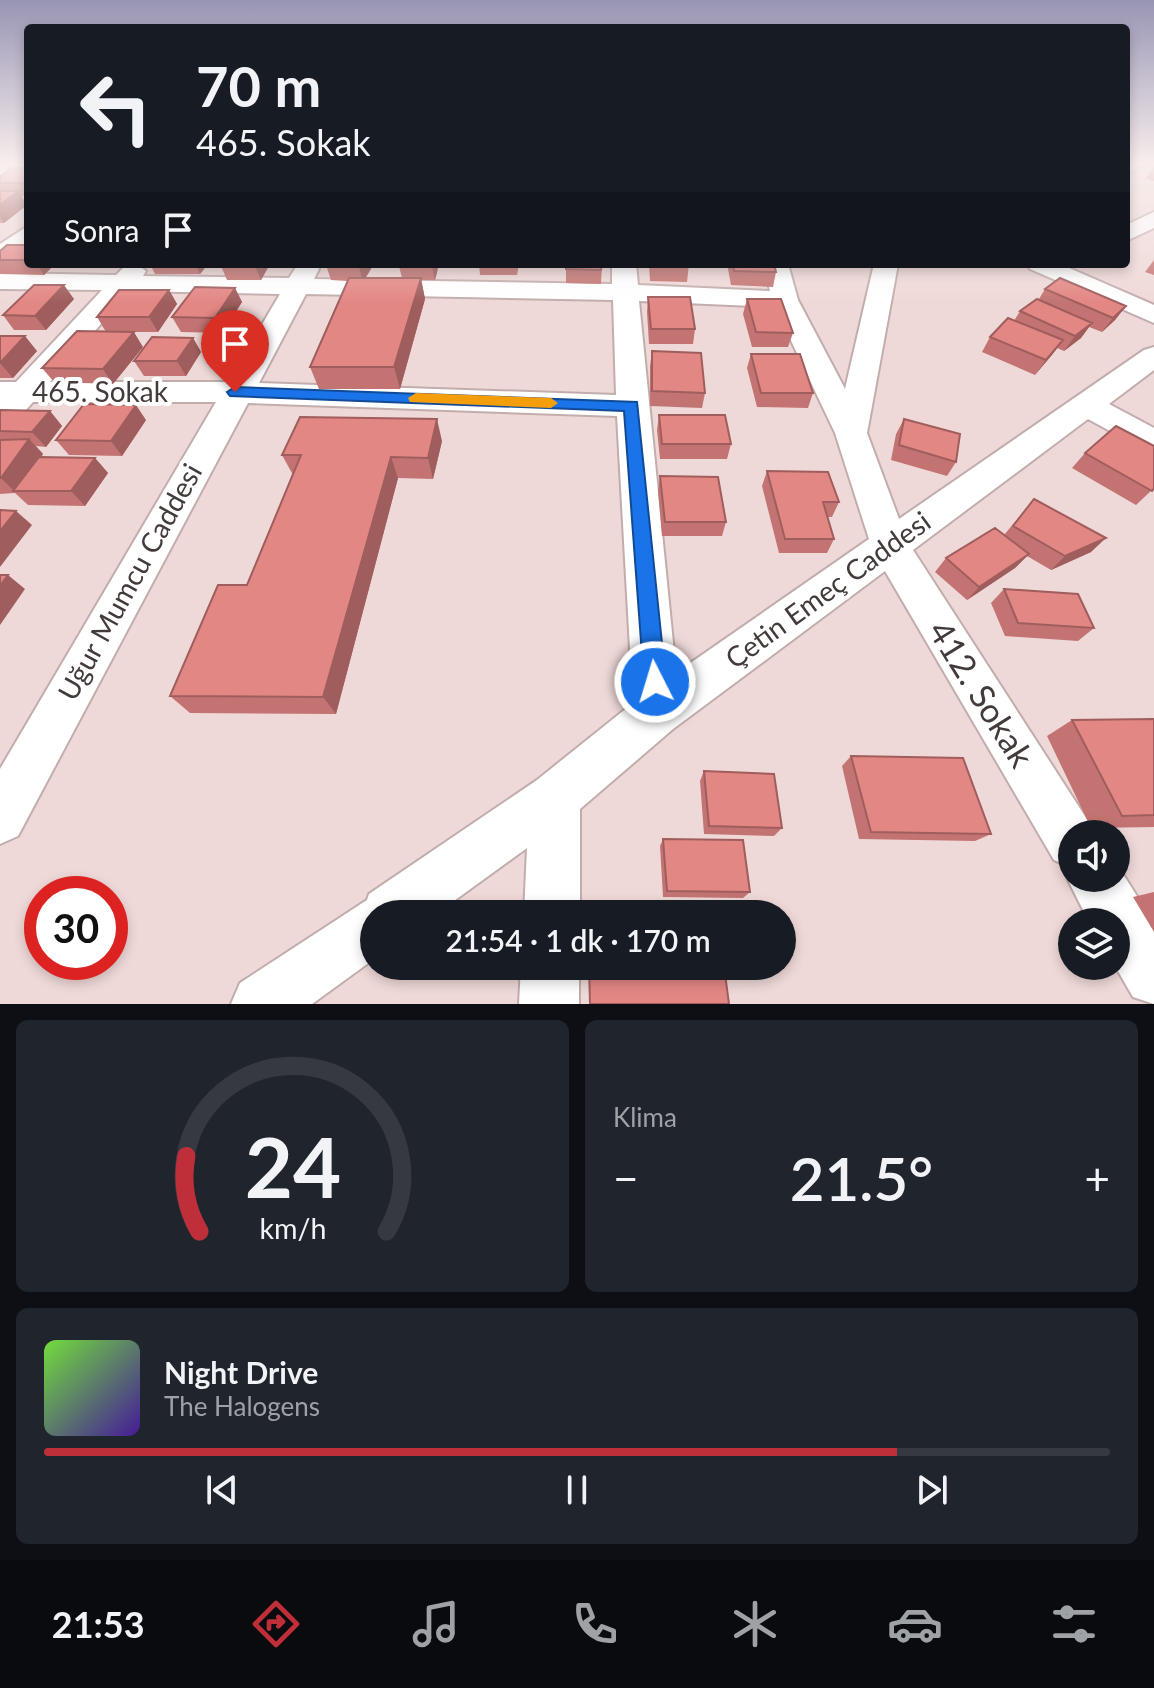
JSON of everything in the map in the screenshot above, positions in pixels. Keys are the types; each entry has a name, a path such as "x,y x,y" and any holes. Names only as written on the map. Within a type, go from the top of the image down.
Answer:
{"street":[{"path":"1130,230 1149,212"},
{"path":"0,256 24,236"},
{"name":"412. Sokak","path":"777,268 785,300 851,433 890,546 1058,820"},
{"path":"851,433 885,268"},
{"path":"1058,268 1154,315"},
{"path":"0,281 132,273 625,278 785,300"},
{"path":"0,419 14,392 132,273"},
{"name":"Uğur Mumcu Caddesi","path":"0,818 235,392 304,274"},
{"path":"625,278 632,406 657,713"},
{"name":"Çetin Emeç Caddesi","path":"409,900 555,798 657,713 1154,356"},
{"name":"465. Sokak","path":"14,392 235,392 632,406"},
{"path":"1085,404 1154,443"},
{"path":"552,900 555,798"},
{"path":"1103,892 1154,976"},
{"path":"261,1004 360,935"},
{"path":"549,1004 550,980"}],"building":[{"path":"7,245 24,245 24,260 0,260 0,251"},
{"path":"566,268 601,268 601,270"},
{"path":"734,268 775,268 776,272 734,271"},
{"path":"349,278 421,278 394,367 310,367"},
{"path":"1060,278 1126,306 1113,318 1045,289"},
{"path":"34,285 64,285 35,316 3,315"},
{"path":"195,287 235,288 215,318 172,317"},
{"path":"119,290 169,290 149,317 97,317"},
{"path":"648,297 690,297 695,329 651,329"},
{"path":"747,299 781,299 793,333 756,332"},
{"path":"1037,299 1092,323 1075,336 1020,311"},
{"path":"1008,318 1063,340 1046,360 990,337"},
{"path":"77,331 134,332 103,369 42,368"},
{"path":"0,336 25,336 0,363"},
{"path":"152,337 193,338 177,361 134,361"},
{"path":"652,351 701,353 705,393 652,391"},
{"path":"751,354 800,354 813,393 761,393"},
{"path":"84,404 136,405 111,441 56,440"},
{"path":"0,410 50,411 32,432 0,431"},
{"path":"659,415 725,415 731,444 662,444"},
{"path":"300,417 437,419 428,458 391,457 323,697 170,696 218,585 247,585 301,455 282,455"},
{"path":"904,419 960,434 956,462 899,445"},
{"path":"1116,426 1154,446 1152,491 1085,453"},
{"path":"29,439 1,478 0,478 0,440"},
{"path":"39,457 95,458 71,491 13,491"},
{"path":"767,471 828,472 839,502 823,502 834,539 785,539"},
{"path":"660,476 718,477 726,522 665,522"},
{"path":"1034,499 1106,538 1065,556 1013,526"},
{"path":"0,510 16,511 0,531"},
{"path":"995,528 1029,554 979,587 946,558"},
{"path":"0,575 8,575 0,586"},
{"path":"1004,589 1078,594 1094,628 1018,623"},
{"path":"1154,719 1154,815 1122,816 1072,720"},
{"path":"851,756 963,758 991,834 871,832"},
{"path":"704,771 774,774 782,828 709,826"},
{"path":"663,839 743,840 750,892 667,891"},
{"path":"589,980 726,980 729,1004 590,1004"}],"slow traffic":[{"path":"416,398 551,403"}],"route":[{"path":"235,392 632,406 655,682"}]}
